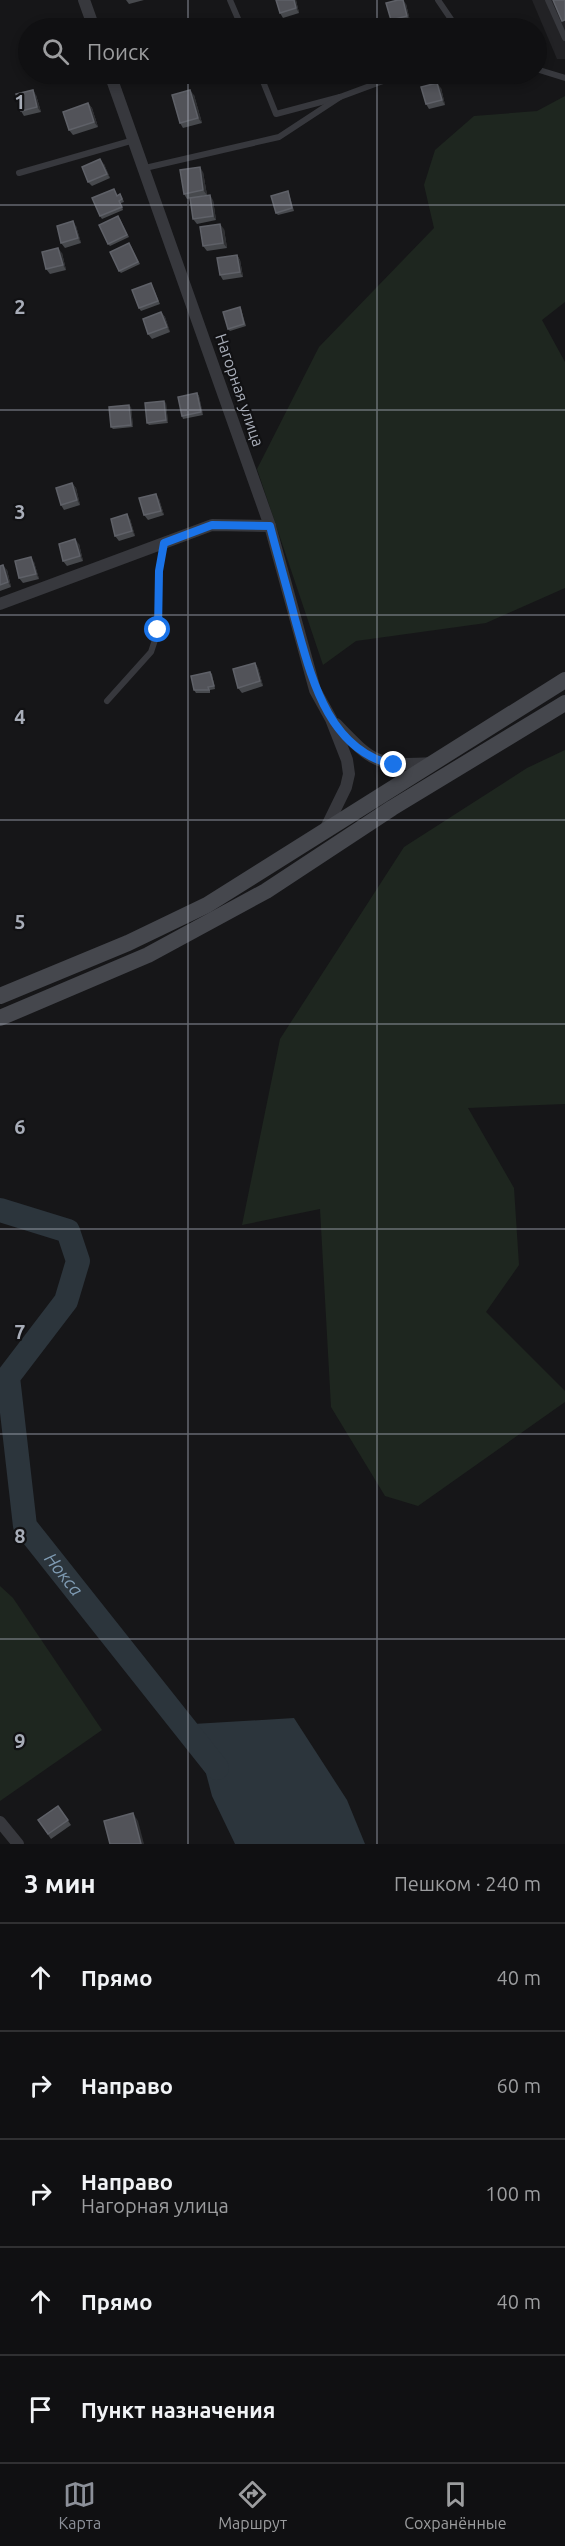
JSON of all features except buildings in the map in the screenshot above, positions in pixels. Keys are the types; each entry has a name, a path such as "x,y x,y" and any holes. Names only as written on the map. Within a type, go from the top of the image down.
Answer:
{"main road":[{"path":"0,996 128,943 207,905 565,680"},
{"path":"0,1018 148,955 266,891 392,808 565,703"}],"street":[{"path":"84,0 90,18"},
{"name":"Нагорная улица","path":"115,84 270,526 315,690 331,719"},
{"path":"0,604 212,525 270,526"},
{"path":"331,719 363,753 377,761 394,765 435,763"},
{"path":"325,830 340,802 349,774 347,760 331,719"},
{"path":"0,1822 18,1844"}],"lane":[{"path":"230,0 238,18"},
{"path":"438,0 450,18"},
{"path":"548,0 565,38"},
{"path":"547,72 565,78"},
{"path":"264,84 276,114 340,97 375,84"},
{"path":"145,168 279,137 340,97"},
{"path":"19,173 135,140"},
{"path":"107,701 151,652 158,630 159,571 164,543"}],"shaded area":[{"path":"532,0 565,0 565,59 557,59 547,35 547,18 540,18"},
{"path":"565,96 565,302 542,320 565,362 565,588 486,623 356,641 323,665 257,469 319,347 434,228 424,185 435,150 474,116 537,111"},
{"path":"565,750 565,1104 468,1108 514,1188 519,1265 486,1312 565,1391 565,1402 418,1506 385,1496 331,1407 320,1209 242,1225 280,1039 404,847 527,768"},
{"path":"0,1586 13,1598 102,1730 0,1801"},
{"path":"294,1718 347,1800 365,1844 235,1844 212,1796 193,1724"}],"waterway":[{"name":"Нокса","path":"0,1210 68,1231 78,1261 66,1301 8,1377 25,1526 217,1768"}],"route":[{"path":"158,630 159,571 164,543 212,525 270,526 315,690 331,719 363,753 377,761 394,765"}]}
